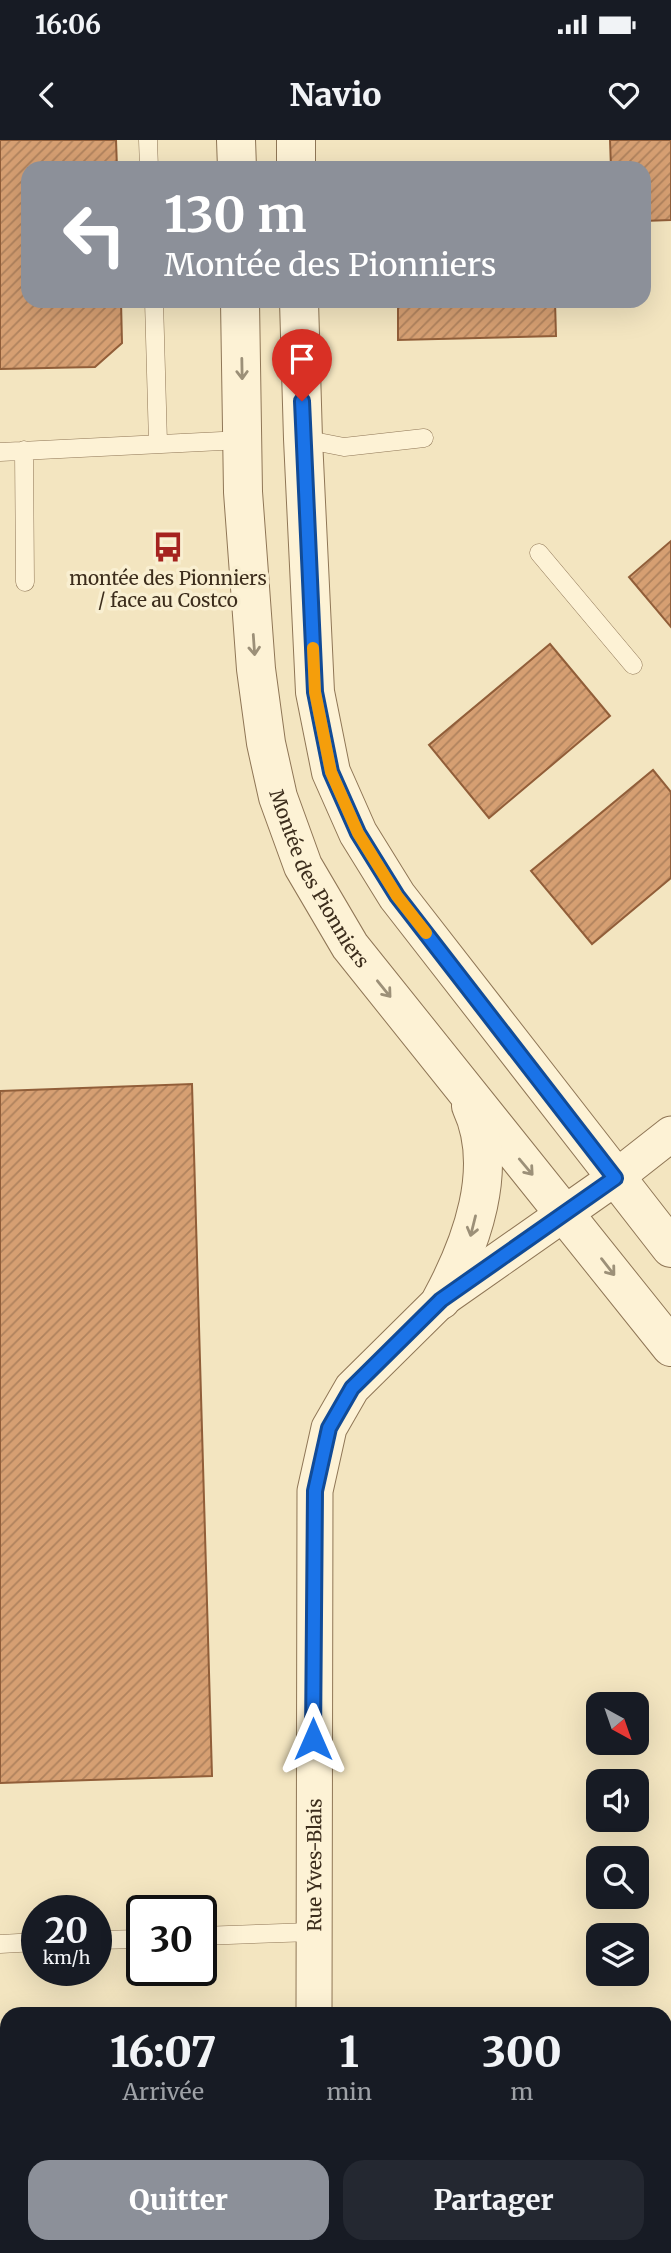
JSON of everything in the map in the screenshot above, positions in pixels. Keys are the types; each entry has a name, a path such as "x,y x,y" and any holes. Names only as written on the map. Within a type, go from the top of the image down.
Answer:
{"street":[{"path":"236,140 237,161"},
{"path":"296,140 296,161"},
{"name":"Montée des Pionniers","path":"240,308 243,492 256,669 266,743 278,797 303,866 349,946 671,1347"},
{"path":"299,308 315,692 331,772 358,833 397,896 671,1248"},
{"path":"242,440 303,439"},
{"path":"441,1300 469,1243 481,1181 481,1140 474,1112 463,1088"},
{"name":"Rue Yves-Blais","path":"314,2007 315,1491 329,1428 352,1388 441,1300 566,1214 671,1134"}],"lane":[{"path":"148,140 149,161"},
{"path":"154,308 158,443"},
{"path":"303,439 344,447 424,438"},
{"path":"0,452 242,440"},
{"path":"24,450 25,582"},
{"path":"538,553 633,665"},
{"path":"217,1935 312,1932"},
{"path":"0,1944 21,1943"}],"building":[{"path":"0,140 116,140 117,161 21,161 21,308 121,308 122,343 95,367 0,369"},
{"path":"610,140 671,140 671,220 651,221 651,161 611,161"},
{"path":"398,308 555,308 556,336 398,340"},
{"path":"671,541 671,627 629,577"},
{"path":"550,644 610,716 489,818 429,745"},
{"path":"653,770 671,792 671,878 592,944 531,871"},
{"path":"192,1084 212,1776 0,1783 0,1091"}],"slow traffic":[{"path":"313,648 315,692 331,772 358,833 397,896 426,933"}],"place":[{"name":"montée des Pionniers / face au Costco","path":"168,547"}],"route":[{"path":"302,401 315,692 331,772 358,833 397,896 615,1178 441,1300 352,1388 329,1428 315,1491 313,1739"}]}
